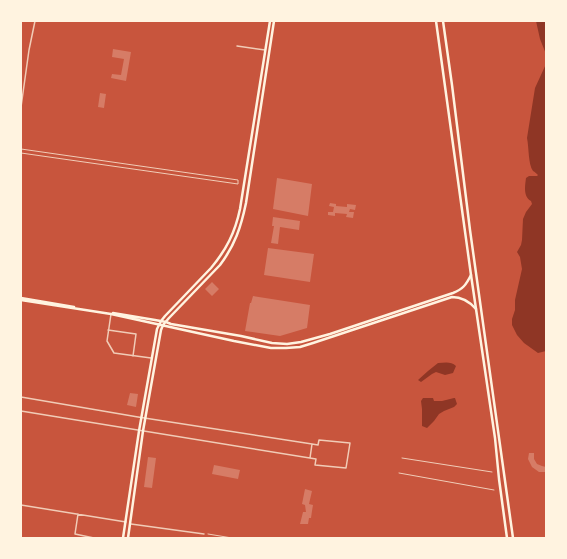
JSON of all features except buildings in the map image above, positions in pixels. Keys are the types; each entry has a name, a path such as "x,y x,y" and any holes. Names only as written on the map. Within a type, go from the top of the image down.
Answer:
{"main road":[{"path":"123,538 141,431 151,358 157,329 160,322 168,312 211,268 222,254 238,221 270,21"},
{"path":"143,418 163,325 227,256 234,245 242,222 274,21"},
{"path":"436,21 495,438 507,538"},
{"path":"443,21 470,230 513,538"},
{"path":"452,140 459,140"},
{"path":"453,148 458,143 460,145"},
{"path":"233,234 237,237"},
{"path":"229,242 232,242 234,245"},
{"path":"21,299 165,322 272,343 287,344 301,342 330,334 453,293 466,285 471,275"},
{"path":"21,299 160,322 163,325 271,348 300,347 452,297 457,297 468,301 476,310"},
{"path":"128,538 141,431"},
{"path":"502,499 504,501 508,500"},
{"path":"503,508 505,505 509,506"}],"street":[{"path":"21,107 34,21"},
{"path":"237,46 265,50"},
{"path":"21,149 238,180 238,184 21,153"},
{"path":"111,314 107,341 114,353 151,358"},
{"path":"108,330 136,334 134,356"},
{"path":"21,397 143,418 318,445 319,440 350,443 346,468 315,465 316,459 21,411"},
{"path":"310,458 312,444"},
{"path":"402,458 492,472"},
{"path":"399,473 494,490"},
{"path":"21,505 126,522"},
{"path":"78,514 75,534 94,538"},
{"path":"130,524 204,534"},
{"path":"208,534 232,538"}],"shaded area":[{"path":"536,21 546,21 546,54 540,39"},
{"path":"546,64 546,351 538,353 524,343 517,335 512,325 512,319 522,269 520,257 517,252 522,240 523,219 532,204 526,194 526,178 529,176 538,175 531,168 527,138 535,88"},
{"path":"438,363 450,363 456,366 453,373 445,375 436,372 421,382 418,380 428,371"},
{"path":"423,398 433,398 434,401 442,401 455,398 457,404 439,414 427,428 422,426 421,401"}]}
